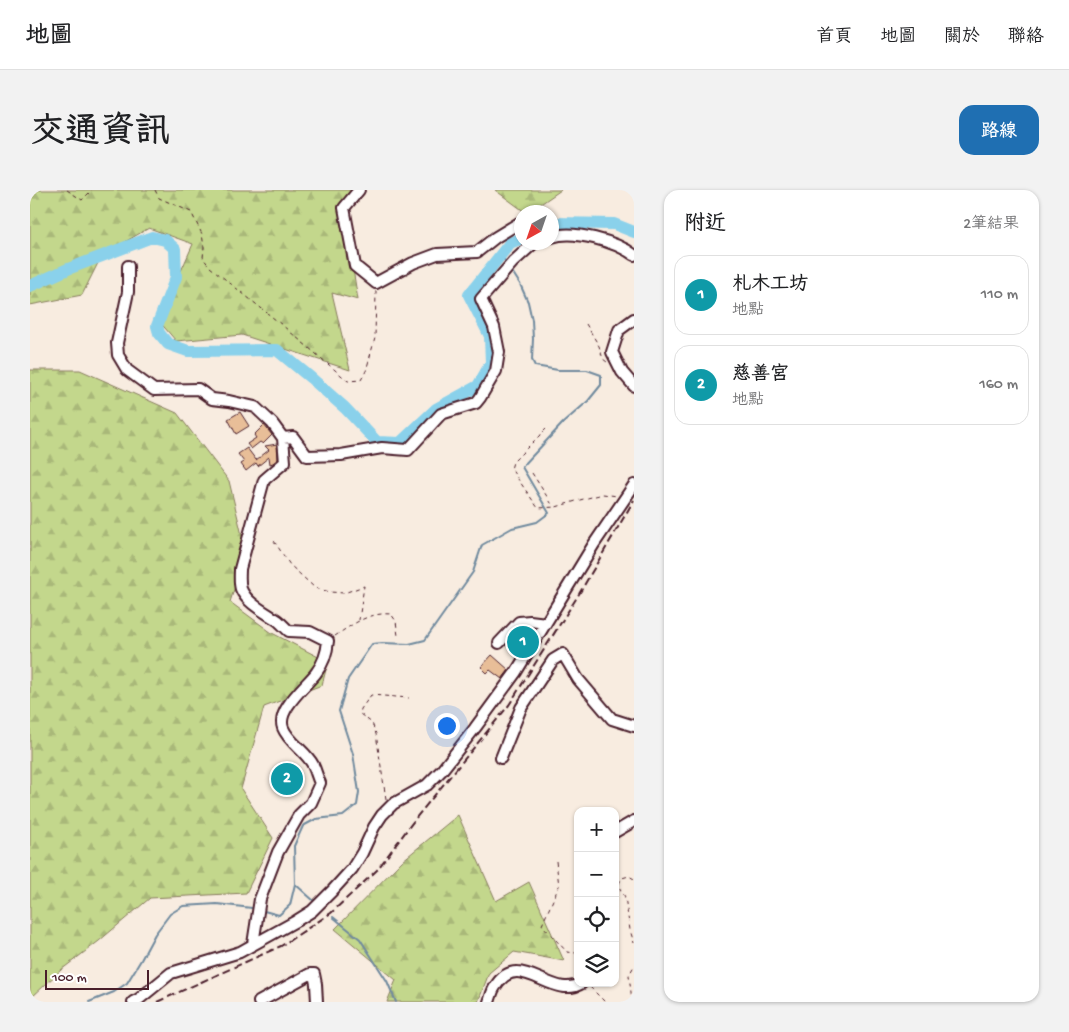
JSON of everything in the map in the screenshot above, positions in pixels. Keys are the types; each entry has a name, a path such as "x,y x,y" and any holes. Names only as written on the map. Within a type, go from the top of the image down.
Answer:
{"street":[{"path":"359,190 344,208 355,266 376,283 413,263 437,254 477,252 514,226"},
{"path":"559,235 585,235 626,249 634,255"},
{"path":"283,438 293,437 307,456 341,455 382,448 408,450 441,414 476,403 496,371 499,352 494,327 481,299 513,262 526,250"},
{"path":"128,266 128,292 117,344 118,355 127,370 154,390 198,390 212,400 229,401 255,407 272,423 283,438 285,462 264,480 240,568 240,582 242,590 247,597 277,619 289,631 310,632 328,641 328,652 320,667 291,702 282,719 283,728 292,742 313,765 320,783 311,803 299,815 278,852 260,899 253,944"},
{"path":"634,319 619,330 612,352 622,372 634,386"},
{"path":"133,1002 171,973 240,952 312,911 352,869 374,827 393,804 427,785 442,770 475,728 516,672 594,544 634,485"},
{"path":"499,643 519,622 530,621 546,624"},
{"path":"501,758 521,708 553,660 563,654 578,679 612,718 634,726"},
{"path":"619,830 634,821"},
{"path":"260,1002 310,974 314,974 317,1002"},
{"path":"489,1002 494,988 509,974 518,974 532,978 554,990 566,991 578,987"}],"path":[{"path":"67,190 82,200 92,190"},
{"path":"155,190 159,198 191,212 202,234 203,258 210,267 348,381 361,380 366,371 375,338 376,283"},
{"path":"546,428 513,462 511,469 538,508 554,508 603,494 625,497"},
{"path":"532,473 554,508"},
{"path":"274,541 290,565 315,588 344,594 364,586 360,620"},
{"path":"328,641 360,620 382,613 391,614 396,621 398,636"},
{"path":"388,810 376,734 372,724 360,714 361,709 371,695 409,698"},
{"path":"556,861 559,886 542,925 567,952 574,953"},
{"path":"634,879 629,876 622,878 618,885 624,897 634,943"},
{"path":"631,1002 629,975 634,966"},
{"path":"590,987 605,1002"}],"green space":[{"path":"30,190 353,190 347,232 358,300 332,293 350,370 242,335 176,341 159,321 193,244 149,228 102,255 82,295 30,305"},
{"path":"495,190 561,190 539,205 515,205"},
{"path":"30,370 80,370 177,413 229,481 246,552 230,602 272,633 328,662 322,685 264,707 241,789 273,838 246,893 150,898 61,970 30,999"},
{"path":"458,815 496,901 529,882 564,961 514,952 489,973 478,1002 387,1002 396,980 335,929 402,861"}],"building":[{"path":"240,412 249,426 236,434 228,419"},
{"path":"264,425 272,435 263,444 260,442 251,449 247,444 256,438 254,435"},
{"path":"277,444 278,459 273,463 270,464 269,457 258,466 256,463 246,471 241,464 244,462 238,454 247,448 256,460 269,450 265,446"},
{"path":"534,628 520,652 512,645 523,630"},
{"path":"492,655 509,670 502,679 490,670 487,673 481,667"},
{"path":"285,769 297,782 289,789 277,777"}],"waterway":[{"path":"559,223 614,224 634,232"},
{"path":"30,286 68,269 152,237 165,240 175,249 176,277 157,326 159,333 168,344 188,351 277,350 345,408 377,442 400,443 436,409 478,386 491,363 490,336 469,295 510,243 514,241"},
{"path":"501,255 507,264"},
{"path":"264,911 279,915 290,905 295,884 294,846 303,826 316,819 343,816 357,805 359,792 353,754 339,711 348,679 372,644 409,644 425,640 473,572 482,545 512,528 537,522 549,513 522,467 563,423 588,401 601,385 601,375 587,370 558,370 535,366 532,360 532,320 528,302 511,270"},
{"path":"295,884 314,901"},
{"path":"89,1002 114,992 127,983 155,934 170,914 183,906 217,904 252,908"},
{"path":"333,917 360,939 387,981 396,1002"}],"railway":[{"path":"157,1002 281,946 331,913 377,870 415,819 509,705 579,594 634,500"}],"place":[{"name":"札木工坊","path":"523,642"},
{"name":"慈善宮","path":"287,779"}]}
